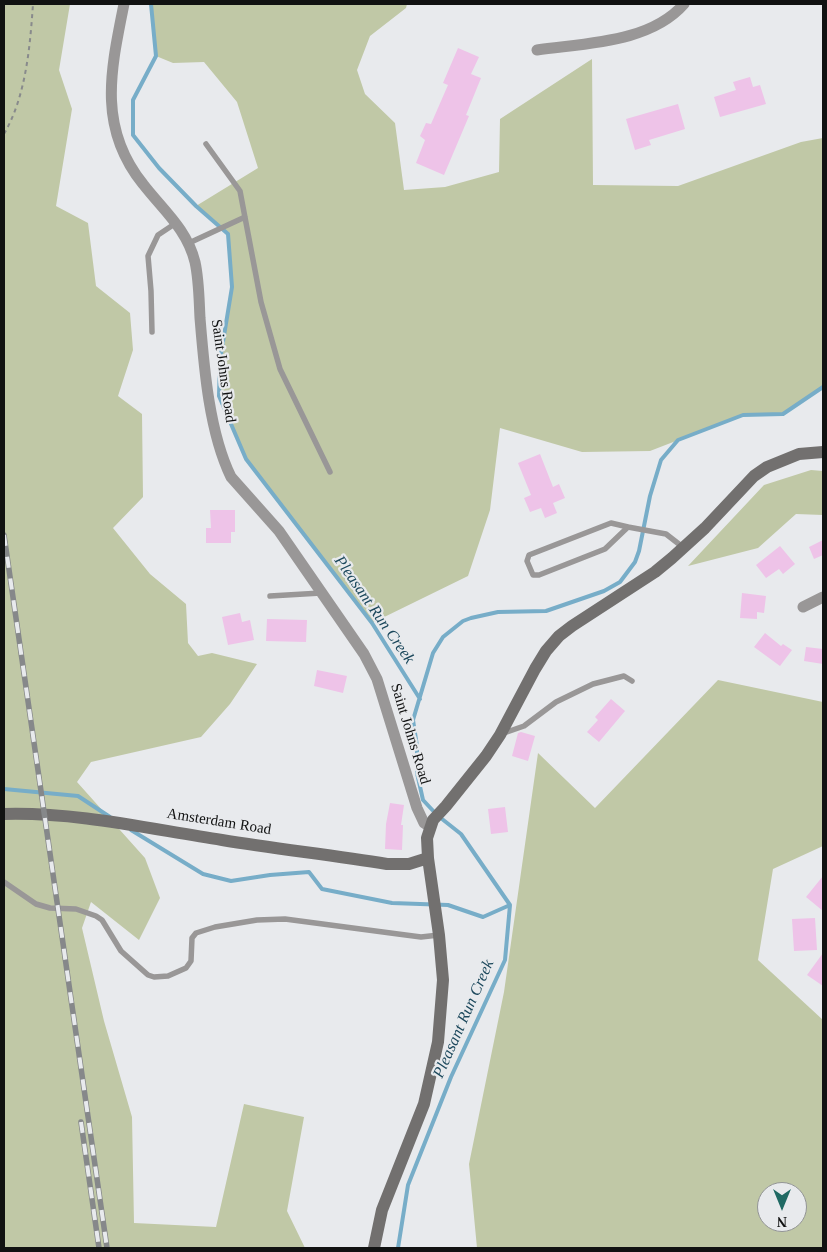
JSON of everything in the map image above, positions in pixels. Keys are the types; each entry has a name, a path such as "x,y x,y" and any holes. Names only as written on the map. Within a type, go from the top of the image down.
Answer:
{"street":[{"name":"Saint Johns Road","path":"124,4 111,79 110,98 115,127 119,142 131,167 141,183 182,230 195,262 198,278 206,384 213,418 230,477 279,531 364,654 377,679 417,808 424,823 431,824"},
{"path":"537,50 618,38 641,32 656,26 670,17 684,4"},
{"path":"374,1248 382,1210 424,1104 432,1077 438,1042 443,980 439,935 428,858 427,838 431,824 486,756 500,735 535,668 559,636 654,572 684,548 754,476 799,454 823,452"},
{"path":"803,607 823,597"},
{"name":"Amsterdam Road","path":"4,814 44,814 93,818 222,840 387,864 409,864 428,858"}],"lane":[{"path":"206,144 240,191 261,302 280,369 330,472"},
{"path":"189,244 245,217"},
{"path":"152,332 148,256 158,234 176,223"},
{"path":"631,528 605,549 539,575 533,575 526,561 529,555 611,523 666,534 684,548"},
{"path":"270,596 321,593"},
{"path":"500,735 524,726 556,702 593,684 624,676 632,681"},
{"path":"4,882 36,904 57,909 76,909 96,916 102,920 121,951 148,975 154,977 168,976 186,968 191,961 192,938 196,933 215,927 257,920 285,919 421,937 439,935"}],"path":[{"path":"4,134 19,98 25,70 32,4"}],"green space":[{"path":"4,4 70,4 59,70 72,109 56,206 88,223 96,286 130,313 133,350 118,396 142,414 143,497 113,528 150,574 186,604 188,643 198,656 212,653 257,664 230,704 201,737 91,762 77,782 145,858 160,898 139,940 91,902 82,928 104,1021 132,1117 134,1223 216,1227 244,1104 304,1117 287,1211 305,1248 4,1248"},
{"path":"151,4 407,4 406,8 370,36 357,70 365,94 395,123 404,190 445,187 499,172 500,119 592,59 593,185 678,186 801,142 823,138 823,387 783,414 743,415 650,451 582,452 500,428 490,510 468,576 372,623 246,460 219,396 220,360 232,287 228,234 196,206 258,168 237,102 204,62 173,63 156,56"},
{"path":"811,470 823,471 823,515 796,514 758,548 688,566 764,485"},
{"path":"718,680 823,702 823,846 773,869 758,960 823,1020 823,1248 477,1248 469,1164 504,992 538,753 595,808"}],"building":[{"path":"458,48 479,57 471,74 481,78 466,115 469,116 444,175 416,163 425,140 420,136 426,123 431,124 448,85 443,83"},
{"path":"750,77 753,87 760,85 766,104 720,117 714,97 736,90 733,82"},
{"path":"678,104 685,129 649,140 651,145 635,150 626,119"},
{"path":"540,454 553,487 559,484 565,498 553,503 557,513 545,518 541,508 530,512 524,498 531,495 518,463"},
{"path":"210,510 235,510 235,532 231,532 231,543 206,543 206,528 211,528"},
{"path":"823,540 823,555 814,559 809,547"},
{"path":"780,546 795,564 783,574 779,569 766,578 756,565"},
{"path":"742,593 766,596 764,613 757,612 757,619 740,618"},
{"path":"240,613 242,622 250,620 254,640 228,645 222,617"},
{"path":"267,619 307,620 306,642 266,641"},
{"path":"765,633 781,646 783,644 792,650 780,666 754,647"},
{"path":"806,647 823,649 823,664 804,661"},
{"path":"317,670 347,676 343,693 314,686"},
{"path":"611,699 625,711 599,742 587,732 598,720 595,717"},
{"path":"521,732 535,736 528,761 512,756 518,733"},
{"path":"390,803 404,805 401,825 403,825 402,850 385,849 386,824"},
{"path":"505,807 508,832 491,834 488,809"},
{"path":"823,876 823,911 806,897"},
{"path":"815,918 817,950 794,951 792,919"},
{"path":"823,953 823,986 807,975"}],"waterway":[{"name":"Pleasant Run Creek","path":"151,4 156,56 133,100 133,135 159,168 196,206 228,234 232,287 220,360 219,396 246,459 372,623 420,699"},
{"name":"Pleasant Run Creek","path":"398,1248 408,1185 451,1077 505,960 510,905 461,834 437,815 423,800 417,773 417,746 413,720 433,653 443,637 463,621 498,612 546,611 604,591 620,582 635,562 639,551 650,496 661,460 678,440 743,415 783,414 823,387"},
{"path":"4,789 78,796 110,817"},
{"path":"131,830 203,874 231,881 309,872 322,889 392,903 448,905 483,917 510,905"}],"railway":[{"path":"4,535 107,1248"},
{"path":"81,1122 99,1248"}]}
